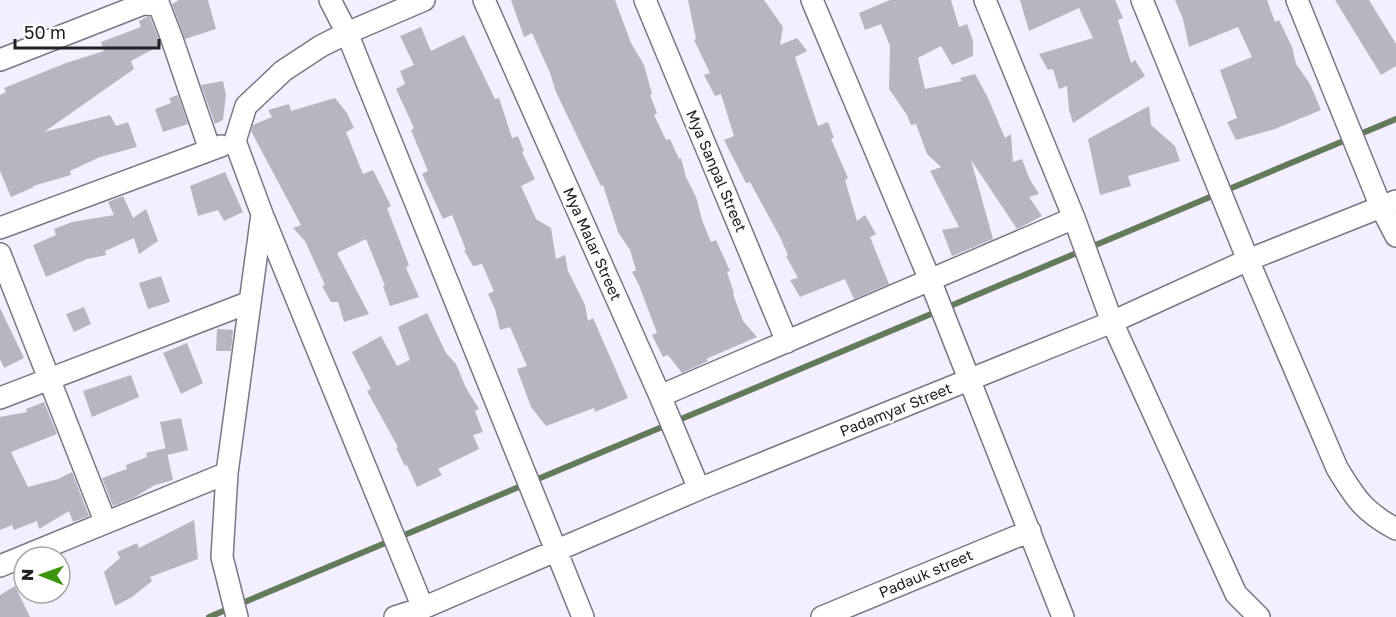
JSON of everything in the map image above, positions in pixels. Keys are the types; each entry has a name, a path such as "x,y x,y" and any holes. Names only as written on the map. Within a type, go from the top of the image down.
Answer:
{"street":[{"path":"330,0 347,33 583,617"},
{"path":"423,608 262,213 235,141 246,106 283,71 321,46 424,0"},
{"name":"Mya Malar Street","path":"484,0 699,489"},
{"name":"Mya Sanpal Street","path":"645,0 787,342"},
{"path":"812,0 930,280 1063,617"},
{"path":"984,0 1074,218 1112,322 1236,594 1258,617"},
{"path":"1142,0 1336,468 1356,499 1376,518 1396,529"},
{"path":"1297,0 1389,204 1396,236"},
{"path":"0,60 143,4 159,5 210,150"},
{"path":"0,228 235,141"},
{"name":"Padamyar Street","path":"395,617 423,608 699,489 1112,322 1248,260 1389,204"},
{"path":"237,617 222,557 227,473 262,213"},
{"path":"660,396 1074,218"},
{"path":"0,254 105,521"},
{"path":"0,398 250,302"},
{"path":"0,566 105,521 227,473"},
{"name":"Padauk street","path":"822,617 1030,531"}],"building":[{"path":"179,0 208,0 216,29 185,39 172,4"},
{"path":"511,0 615,0 631,43 644,65 652,94 650,95 657,113 654,115 666,140 670,139 679,159 681,158 711,242 716,240 730,271 727,272 743,321 757,337 706,359 708,361 682,373 668,355 663,357 652,335 657,333 632,272 636,270 630,250 618,232 603,185 601,186 556,92 532,33 524,37"},
{"path":"688,0 764,0 783,27 780,45 797,38 807,51 795,57 818,126 828,122 834,138 831,139 848,178 845,180 857,221 865,215 876,234 870,237 889,284 854,299 845,279 800,297 790,280 798,278 786,256 788,255 780,237 750,182 746,183 724,140 734,136 721,94 715,96 704,75 710,73 694,40 696,39"},
{"path":"890,0 951,0 959,27 967,24 973,41 973,56 952,65 941,46 918,58 925,89 962,81 960,78 975,74 1005,138 1011,134 1013,162 1022,159 1030,180 1039,194 1029,197 1042,216 1017,229 971,160 993,239 952,256 942,230 959,227 930,171 941,167 927,154 916,124 911,125 907,115 889,89 890,46 881,24 865,30 859,13"},
{"path":"1020,0 1115,0 1123,18 1118,20 1131,63 1135,60 1145,76 1073,123 1069,110 1067,86 1059,89 1053,69 1048,70 1039,54 1093,38 1079,8 1029,31"},
{"path":"1175,0 1267,0 1275,22 1279,20 1292,47 1296,64 1310,84 1321,110 1275,129 1236,140 1227,122 1237,118 1220,70 1252,57 1238,27 1189,47 1183,19"},
{"path":"1335,0 1369,0 1396,44 1396,66 1381,75"},
{"path":"150,17 161,45 131,61 134,69 44,132 110,115 116,126 128,122 137,147 100,157 70,171 71,175 33,186 11,197 0,171 0,95 6,92 4,88 66,63 104,51 101,42 141,27 139,21"},
{"path":"421,27 431,51 464,35 495,99 499,98 512,138 518,136 524,151 522,152 535,179 521,186 536,219 551,228 556,259 565,255 568,271 585,305 588,321 593,318 628,398 595,412 594,408 546,426 531,407 517,369 527,366 510,327 500,330 495,309 488,294 494,291 482,264 473,266 464,250 466,250 452,215 443,219 422,174 428,171 411,130 414,128 396,89 405,84 400,71 414,65 400,36"},
{"path":"223,81 226,95 223,120 215,124 201,85"},
{"path":"178,95 188,124 163,132 155,109 171,103 169,98"},
{"path":"335,98 347,113 354,128 346,132 363,174 373,170 391,206 387,208 409,265 406,268 419,297 390,306 383,286 385,286 366,239 337,253 369,314 344,322 338,302 331,302 322,286 325,285 305,241 293,228 301,225 251,131 253,125 272,117 268,110 289,104 291,111"},
{"path":"1149,106 1151,125 1175,146 1180,161 1128,176 1131,186 1100,195 1088,139"},
{"path":"225,172 243,212 224,221 218,210 198,216 190,186"},
{"path":"123,196 133,218 146,209 158,241 139,254 134,238 105,251 106,255 87,259 46,277 33,245 56,235 54,229 72,222 114,215 108,202"},
{"path":"161,276 170,302 148,309 139,283"},
{"path":"84,307 91,324 74,332 66,314"},
{"path":"0,308 24,358 4,368 0,359"},
{"path":"427,313 446,353 456,364 466,388 479,409 475,411 483,432 473,435 479,449 438,469 442,475 417,487 367,391 371,389 352,352 381,336 397,366 410,360 398,327"},
{"path":"217,329 233,330 231,351 216,351"},
{"path":"187,343 203,383 181,394 163,353"},
{"path":"131,375 139,397 92,417 83,391"},
{"path":"44,402 57,434 11,452 28,487 58,479 72,472 89,516 73,522 69,511 39,529 37,521 14,530 12,525 0,530 0,417 27,412 26,409"},
{"path":"181,418 188,450 167,455 160,422"},
{"path":"166,448 173,480 155,485 113,506 102,478 127,469 126,465 147,457 146,453"},
{"path":"194,520 198,559 150,577 152,581 132,597 115,606 104,572 120,558 117,552 137,543 139,548"},
{"path":"12,588 12,605 24,605 30,617 0,617 0,595"}],"waterway":[{"path":"209,617 1396,119"}]}
